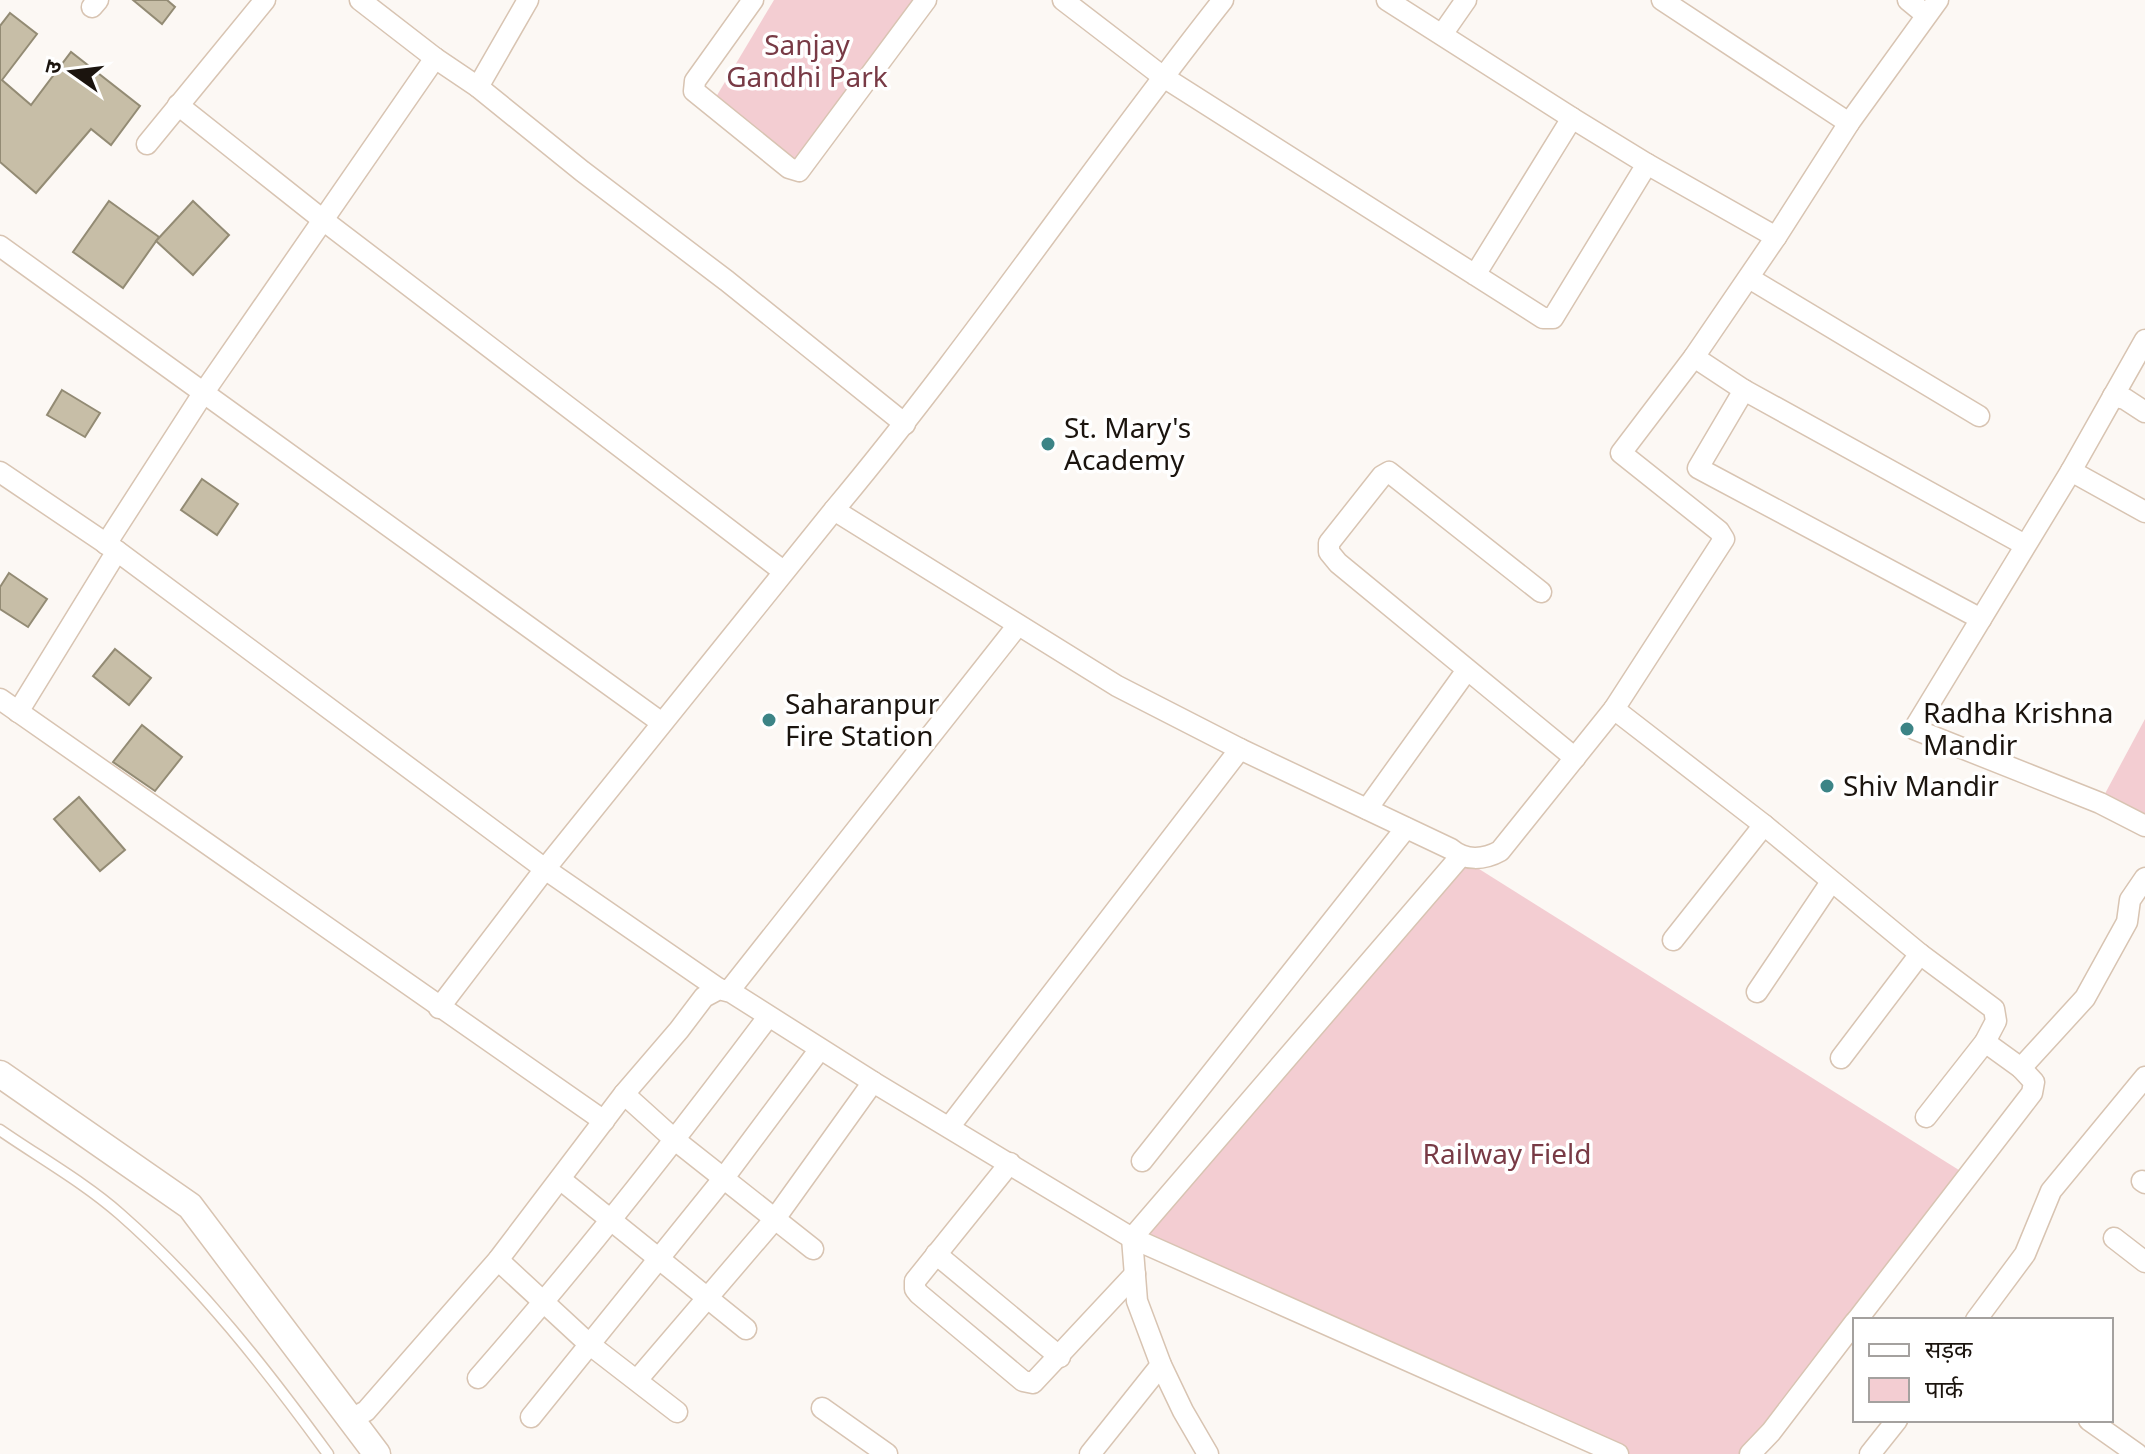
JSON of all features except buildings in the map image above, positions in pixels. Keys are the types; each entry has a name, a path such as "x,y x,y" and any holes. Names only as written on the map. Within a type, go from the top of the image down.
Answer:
{"street":[{"path":"147,144 265,0"},
{"path":"360,0 478,87 905,424"},
{"path":"478,87 528,0"},
{"path":"753,0 695,81 694,91 789,168 799,171 926,0"},
{"path":"1063,0 1162,76 1543,318 1553,318 1647,164"},
{"path":"439,1008 545,869 905,424 1162,76 1223,0"},
{"path":"1387,0 1647,164 1776,237"},
{"path":"1443,33 1466,0"},
{"path":"1662,0 1849,123"},
{"path":"834,510 1117,686 1240,749 1451,849 1460,857 1484,858 1500,851 1614,709 1724,539 1719,531 1621,453 1694,357 1849,123 1932,7 1908,0"},
{"path":"18,712 204,392 435,58"},
{"path":"178,105 323,220 783,571"},
{"path":"1475,275 1572,118"},
{"path":"0,246 662,723"},
{"path":"1749,278 1979,416"},
{"path":"2145,340 2071,471 1914,729 2100,803 2145,826"},
{"path":"1694,357 1744,390 2025,545"},
{"path":"1744,390 1698,468 1981,619"},
{"path":"2113,396 2125,399 2145,412"},
{"path":"2071,471 2145,512"},
{"path":"0,472 111,548 545,869 724,990 873,1082 1132,1238 1618,1454"},
{"path":"1541,592 1395,474 1386,472 1382,476 1331,540 1329,552 1338,563 1575,758"},
{"path":"351,1419 366,1411 498,1260 624,1094 704,997 724,990 1018,625"},
{"path":"1367,809 1467,670"},
{"path":"0,699 604,1121"},
{"path":"1614,709 1764,825 1920,954 1994,1009 1996,1021 1985,1042 1926,1117"},
{"path":"950,1126 1240,749"},
{"path":"1673,940 1764,825"},
{"path":"1142,1161 1406,828"},
{"path":"1208,1454 1161,1365 1137,1301 1132,1238 1460,857"},
{"path":"2021,1068 2085,998 2127,922 2130,900 2145,878"},
{"path":"1757,992 1831,882"},
{"path":"1841,1058 1920,954"},
{"path":"478,1378 545,1303 768,1017"},
{"path":"1858,1318 2032,1093 2034,1082 2021,1068 1985,1042"},
{"path":"531,1417 723,1179 820,1049"},
{"path":"0,1074 190,1206 377,1454"},
{"path":"1977,1318 2025,1254 2051,1191 2145,1077"},
{"path":"637,1380 774,1220 873,1082"},
{"path":"624,1094 675,1140 813,1249"},
{"path":"1010,1163 915,1281 915,1289 1023,1381 1033,1383 1135,1274"},
{"path":"560,1179 746,1329"},
{"path":"2114,1238 2145,1262"},
{"path":"936,1254 1060,1357"},
{"path":"498,1260 589,1344 677,1412"},
{"path":"1750,1454 1771,1432 1853,1325"},
{"path":"1090,1454 1161,1365"},
{"path":"822,1408 887,1454"},
{"path":"1870,1454 1895,1422"},
{"path":"2092,1422 2137,1454"}],"lane":[{"path":"0,1130 118,1212 174,1265 241,1340 328,1454"}],"green space":[{"name":"Sanjay Gandhi Park","path":"774,0 935,0 802,165 713,102"},
{"path":"2145,719 2145,826 2100,803"},
{"name":"Railway Field","path":"1460,857 1970,1177 1745,1454 1623,1454 1132,1238"}],"place":[{"name":"St. Mary's Academy","path":"1048,444"},
{"name":"Saharanpur Fire Station","path":"769,720"},
{"name":"Radha Krishna Mandir","path":"1907,729"},
{"name":"Shiv Mandir","path":"1827,786"}]}
